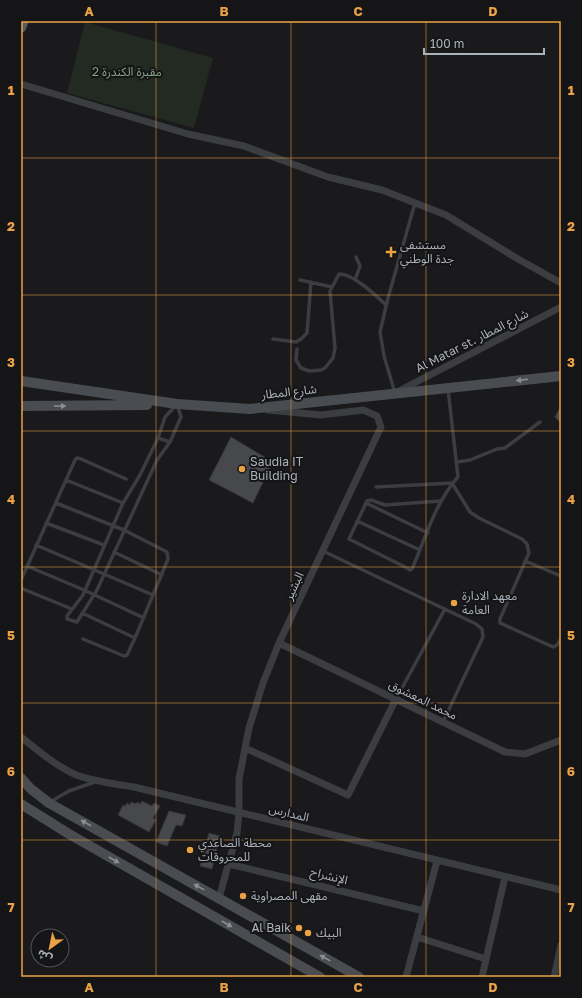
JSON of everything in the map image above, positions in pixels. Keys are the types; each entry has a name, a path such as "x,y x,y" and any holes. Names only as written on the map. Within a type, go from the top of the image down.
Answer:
{"main road":[{"path":"21,27 23,21"},
{"name":"شارع المطار","path":"21,381 177,404 250,409 561,376"},
{"path":"21,406 177,404"},
{"path":"21,778 31,789 50,803 358,977"},
{"path":"21,804 69,834 320,977"}],"street":[{"path":"21,84 188,134 244,146 328,177 382,190 446,215 518,259 561,283"},
{"name":"Al Matar st. شارع المطار","path":"394,393 561,307"},
{"name":"البشير","path":"219,898 237,833 239,813 239,779 249,728 263,683 279,643 382,426 377,416 362,410 322,415 250,409"},
{"name":"محمد المعشوق","path":"279,643 505,752 525,754 561,740"},
{"path":"245,748 348,795 396,699"},
{"name":"المدارس","path":"21,737 43,755 74,774 98,781 134,787 561,890"},
{"path":"406,977 437,861"},
{"name":"الإنشراح","path":"228,864 424,911"},
{"path":"482,977 505,877"},
{"path":"417,937 486,959"},
{"path":"554,977 561,945"}],"lane":[{"path":"394,393 380,336 386,305 415,203"},
{"path":"355,280 360,266 356,257"},
{"path":"297,349 296,360 301,368 309,372 321,370 327,367 335,355 330,291 339,274 343,274 355,280 370,290 386,305"},
{"path":"300,280 332,287"},
{"path":"273,339 296,342 307,333 311,282"},
{"path":"441,501 385,505 371,500 367,501 349,539 410,570 412,569 441,501 452,483 458,477 448,388"},
{"path":"177,404 181,417 170,442 157,460 148,478 94,594 78,620 74,622 67,619 84,590 123,503 140,475 158,438 165,417 177,404"},
{"path":"457,462 470,460 497,449 505,448 540,422"},
{"path":"158,438 170,442"},
{"path":"21,580 77,458 126,479"},
{"path":"140,475 148,478"},
{"path":"66,480 123,503"},
{"path":"376,486 452,483"},
{"path":"452,483 470,512 525,541 527,544 529,553 500,619 500,623 553,647 557,645 561,639"},
{"path":"56,502 124,530 167,552 168,559 162,575 127,655 124,656 83,639"},
{"path":"366,503 428,533"},
{"path":"357,521 420,550"},
{"path":"46,523 104,545"},
{"path":"36,545 94,568 153,595"},
{"path":"322,551 476,624 482,629 483,637 443,722"},
{"path":"114,552 162,575"},
{"path":"525,561 561,576"},
{"path":"27,566 94,594 144,618"},
{"path":"21,587 72,609"},
{"path":"396,699 445,609"},
{"path":"82,613 135,638"},
{"path":"50,803 69,791 98,781"}],"green space":[{"name":"مقبرة الكندرة 2","path":"85,22 213,58 194,128 67,93"}],"building":[{"path":"561,406 561,423 555,417"},
{"path":"231,437 273,462 253,503 209,480"},
{"path":"142,801 152,806 154,803 160,806 153,818 156,820 149,832 118,815 123,805 125,806 127,803 130,805 131,802 136,804 137,802 140,804"},
{"path":"169,811 186,815 182,826 176,825 167,846 156,842"},
{"path":"209,833 220,836 212,869 200,866"}],"place":[{"name":"مستشفى جدة الوطني","path":"391,252"},
{"name":"Saudia IT Building","path":"242,469"},
{"name":"معهد الادارة العامة","path":"454,603"},
{"name":"محطة الصاعدي للمحروقات","path":"190,850"},
{"name":"مقهى المصراوية","path":"243,896"},
{"name":"Al Baik","path":"299,928"},
{"name":"البيك","path":"308,933"}]}
